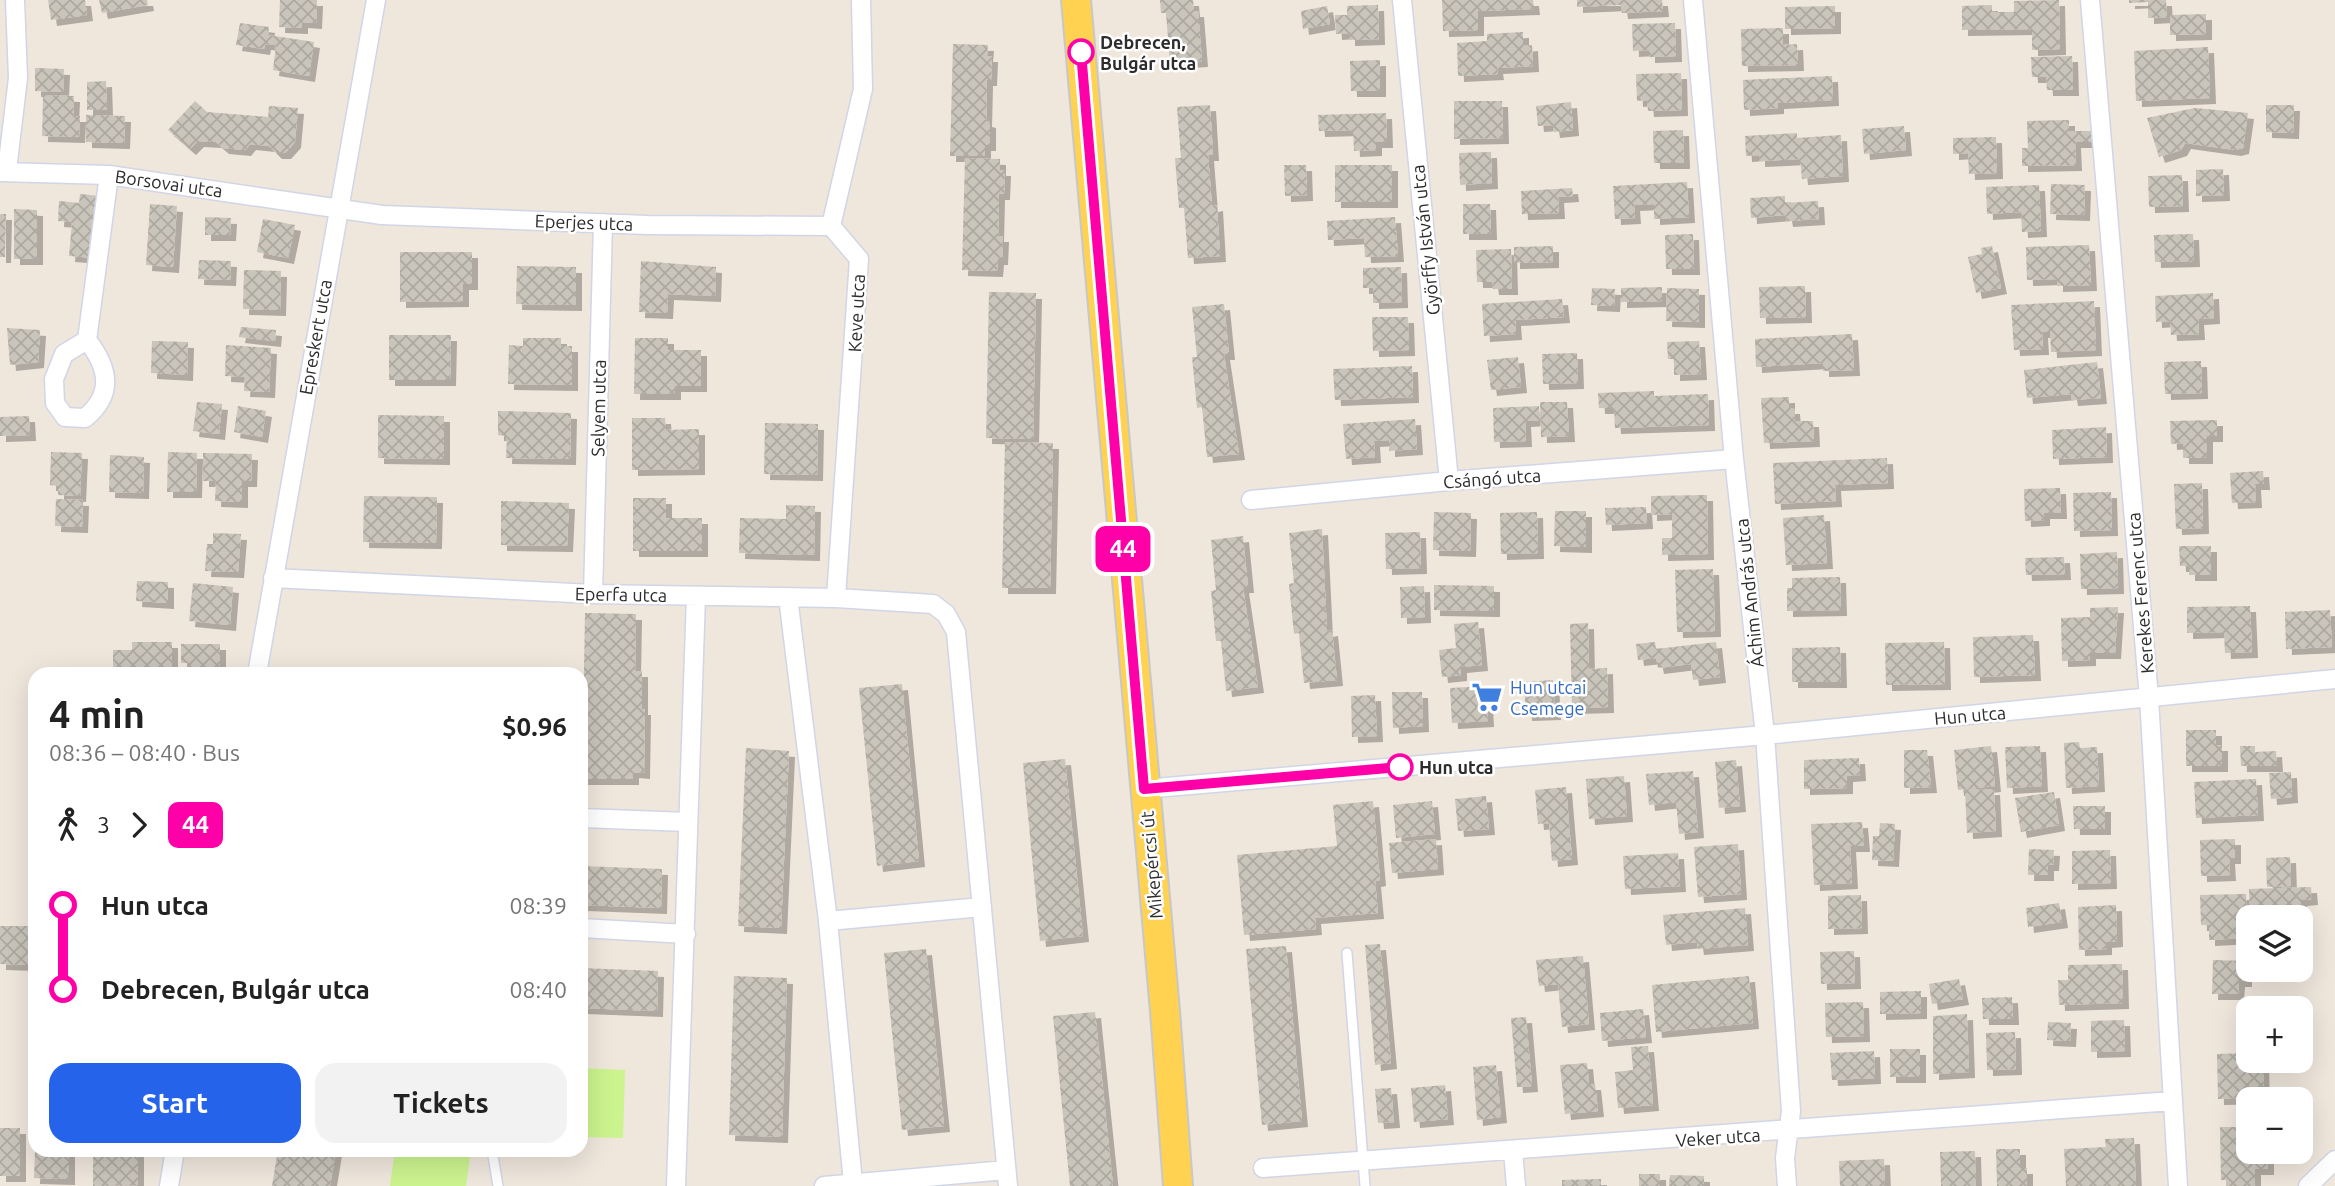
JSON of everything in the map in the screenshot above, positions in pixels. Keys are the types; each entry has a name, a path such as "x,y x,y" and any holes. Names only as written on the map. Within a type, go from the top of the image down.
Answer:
{"main road":[{"name":"Mikepércsi út","path":"1076,0 1178,1186"}],"street":[{"path":"3,171 18,78 15,0"},
{"name":"Epreskert utca","path":"258,667 337,206 376,0"},
{"path":"831,226 863,89 861,0"},
{"name":"Györffy István utca","path":"1402,0 1449,481"},
{"name":"Áchim András utca","path":"1693,0 1734,459 1765,735 1791,1111 1785,1158 1787,1186"},
{"name":"Kerekes Ferenc utca","path":"2090,0 2149,698 2178,1186"},
{"name":"Borsovai utca","path":"3,171 110,175 337,206"},
{"path":"87,340 110,175"},
{"name":"Eperjes utca","path":"337,206 382,215 603,223 831,226"},
{"name":"Selyem utca","path":"593,594 603,223"},
{"name":"Keve utca","path":"831,226 859,259 836,598"},
{"name":"Csángó utca","path":"1251,500 1449,481 1734,459"},
{"name":"Eperfa utca","path":"273,578 593,594 836,598 933,604 946,614 956,632 982,907"},
{"path":"676,1186 696,596"},
{"path":"788,597 828,921 853,1183"},
{"name":"Hun utca","path":"1144,789 1765,735 2335,679"},
{"path":"588,818 688,822"},
{"path":"824,1186 1007,1178 982,907 828,921"},
{"path":"588,928 686,934"},
{"name":"Veker utca","path":"1263,1168 1787,1132 2172,1101"},
{"path":"1513,1151 1516,1186"},
{"path":"169,1186 174,1157"},
{"path":"2308,1186 2335,1160"}],"lane":[{"path":"1347,953 1364,1186"},
{"path":"493,1157 498,1186"}],"green space":[{"path":"588,1068 625,1070 623,1138 588,1137"},
{"path":"394,1157 470,1157 466,1186 390,1186"}],"building":[{"path":"48,0 85,0 87,15 51,20"},
{"path":"99,0 147,0 148,5 102,13"},
{"path":"280,0 317,0 316,23 302,22 302,28 279,27"},
{"path":"1160,0 1193,0 1194,11 1198,11 1202,61 1170,63 1166,13 1161,13"},
{"path":"1442,0 1533,0 1534,9 1478,11 1478,30 1443,31"},
{"path":"1577,0 1662,0 1663,11 1622,13 1621,5 1577,7"},
{"path":"2059,0 2060,49 2032,50 2032,29 1962,30 1962,6 1992,5 1992,12 2014,12 2014,1"},
{"path":"2129,0 2166,0 2167,17 2148,18 2148,2 2129,3"},
{"path":"1378,5 1379,39 1349,40 1349,33 1336,34 1335,15 1347,15 1347,6"},
{"path":"1327,6 1330,24 1303,29 1301,11"},
{"path":"1835,6 1835,28 1785,29 1785,7"},
{"path":"2206,14 2206,34 2170,35 2170,15"},
{"path":"240,23 269,27 268,35 314,42 309,76 273,70 276,45 265,44 264,49 236,45"},
{"path":"1675,23 1676,56 1649,57 1649,50 1633,51 1632,24"},
{"path":"1783,28 1783,45 1797,44 1798,65 1742,66 1741,29"},
{"path":"1523,32 1523,46 1532,45 1533,66 1497,68 1498,74 1458,76 1457,43 1487,41 1487,34"},
{"path":"953,44 988,45 987,56 992,56 991,80 987,80 986,121 990,122 990,145 985,145 985,156 950,156"},
{"path":"2208,47 2210,98 2136,101 2134,51"},
{"path":"2072,56 2073,90 2047,90 2046,77 2032,77 2031,57"},
{"path":"1380,60 1380,91 1351,91 1350,61"},
{"path":"35,68 64,69 63,92 35,91"},
{"path":"1681,73 1682,110 1648,111 1647,100 1637,101 1636,74"},
{"path":"1832,76 1833,100 1778,103 1778,108 1744,110 1743,80"},
{"path":"106,81 107,110 87,110 87,82"},
{"path":"43,95 74,96 73,116 80,116 79,137 42,136"},
{"path":"195,101 207,112 268,117 269,106 298,108 295,142 285,153 276,153 269,146 250,144 245,150 223,148 216,142 198,141 190,149 168,130"},
{"path":"1454,101 1502,101 1503,138 1454,139"},
{"path":"1571,102 1573,130 1554,132 1553,125 1538,126 1536,106"},
{"path":"1210,105 1213,155 1208,155 1212,206 1217,205 1220,256 1188,258 1184,208 1179,208 1175,158 1181,158 1177,107"},
{"path":"2266,105 2294,105 2293,133 2266,132"},
{"path":"2195,108 2248,113 2243,148 2235,150 2185,143 2181,150 2159,157 2147,118"},
{"path":"1386,113 1387,142 1376,142 1376,150 1354,151 1353,130 1319,131 1318,115"},
{"path":"86,115 125,116 124,143 86,142"},
{"path":"2069,120 2069,131 2094,131 2094,142 2075,142 2076,165 2022,166 2022,148 2028,148 2027,121"},
{"path":"1904,126 1906,150 1864,154 1862,129"},
{"path":"1683,130 1684,163 1654,163 1653,131"},
{"path":"1797,133 1797,138 1841,135 1843,176 1802,179 1800,159 1759,161 1759,155 1746,156 1745,136"},
{"path":"1996,137 1997,173 1969,174 1968,153 1953,154 1953,138"},
{"path":"1491,152 1492,183 1460,185 1459,153"},
{"path":"965,158 1000,159 1000,170 1005,170 1004,194 999,194 998,236 1003,236 1002,259 998,259 997,271 962,270"},
{"path":"1284,165 1306,165 1307,195 1285,196"},
{"path":"1335,165 1392,165 1392,202 1335,202"},
{"path":"2223,169 2224,195 2196,196 2196,170"},
{"path":"2182,175 2183,206 2149,207 2148,176"},
{"path":"1687,182 1689,217 1654,219 1654,204 1634,205 1635,218 1615,219 1613,186"},
{"path":"2051,184 2085,185 2084,215 2050,214"},
{"path":"2039,185 2041,231 2022,232 2021,212 1987,214 1986,187"},
{"path":"1572,188 1573,196 1558,197 1559,213 1522,214 1521,191"},
{"path":"80,194 100,196 95,258 69,256 72,222 58,221 59,201 79,203"},
{"path":"1785,196 1785,203 1818,201 1819,219 1787,221 1786,215 1751,218 1750,198"},
{"path":"150,204 177,206 173,267 146,265"},
{"path":"1463,204 1490,204 1491,234 1463,234"},
{"path":"14,209 37,210 37,259 14,259"},
{"path":"0,214 6,214 5,257 0,257"},
{"path":"205,217 231,218 230,235 205,235"},
{"path":"1395,217 1398,256 1365,257 1364,238 1328,240 1327,221"},
{"path":"263,219 295,225 288,258 257,252"},
{"path":"1693,234 1694,269 1666,269 1665,235"},
{"path":"2193,234 2194,261 2155,262 2154,235"},
{"path":"2089,245 2091,285 2057,286 2057,279 2027,280 2026,247"},
{"path":"1553,246 1553,262 1514,263 1514,247"},
{"path":"1992,246 2001,288 1976,293 1968,257 1982,254 1981,248"},
{"path":"1511,249 1512,289 1493,289 1492,282 1477,282 1476,250"},
{"path":"400,252 472,252 472,284 463,284 463,301 400,302"},
{"path":"199,260 231,261 230,280 198,279"},
{"path":"641,261 716,267 715,296 668,294 667,313 639,312"},
{"path":"517,266 576,267 576,305 516,304"},
{"path":"1401,267 1402,302 1373,303 1373,288 1363,288 1363,268"},
{"path":"244,270 281,271 280,310 243,309"},
{"path":"1805,286 1806,317 1760,318 1759,287"},
{"path":"1662,287 1662,301 1621,302 1621,288"},
{"path":"1592,288 1615,289 1614,306 1591,305"},
{"path":"1667,288 1699,289 1699,322 1666,321"},
{"path":"989,292 1036,293 1033,439 986,438"},
{"path":"2213,293 2214,318 2198,319 2199,334 2171,335 2170,321 2156,322 2155,296"},
{"path":"1562,299 1564,317 1515,320 1516,334 1484,336 1482,304"},
{"path":"2094,301 2096,350 2051,352 2050,332 2042,332 2043,349 2014,350 2011,305"},
{"path":"1224,304 1229,354 1224,354 1239,454 1207,457 1202,407 1197,408 1192,357 1197,357 1192,307"},
{"path":"1372,317 1408,317 1409,350 1373,351"},
{"path":"241,327 276,330 275,341 239,337"},
{"path":"7,328 40,330 38,362 10,365"},
{"path":"1852,334 1854,370 1823,371 1823,363 1756,367 1755,339"},
{"path":"389,335 451,335 450,380 389,380"},
{"path":"523,338 561,338 561,346 572,346 572,385 508,384 509,345 523,346"},
{"path":"635,338 668,338 668,350 701,350 701,386 675,386 675,394 634,394"},
{"path":"152,341 188,342 187,375 151,373"},
{"path":"1699,341 1701,374 1674,375 1674,359 1668,359 1667,342"},
{"path":"226,345 271,348 269,392 244,391 245,377 225,376"},
{"path":"1577,353 1578,383 1543,384 1542,354"},
{"path":"1518,357 1521,387 1491,390 1487,360"},
{"path":"2201,361 2202,393 2165,394 2164,362"},
{"path":"2097,362 2101,398 2072,400 2071,394 2027,398 2024,370"},
{"path":"1412,366 1413,397 1335,400 1333,369"},
{"path":"1654,391 1654,396 1708,394 1709,425 1615,428 1614,408 1599,408 1598,393"},
{"path":"1789,397 1789,408 1794,408 1795,421 1813,421 1814,441 1764,443 1761,398"},
{"path":"197,402 222,404 219,434 193,431"},
{"path":"1540,402 1567,402 1569,436 1541,437"},
{"path":"238,406 266,411 262,437 234,432"},
{"path":"1539,406 1540,420 1525,421 1526,441 1494,442 1493,408"},
{"path":"498,411 571,413 570,459 506,458 507,436 498,435"},
{"path":"378,415 444,416 444,459 378,458"},
{"path":"29,416 30,435 0,436 0,417"},
{"path":"632,418 665,418 666,430 699,429 699,469 632,470"},
{"path":"1415,419 1417,449 1389,451 1389,440 1374,441 1375,457 1346,459 1343,424"},
{"path":"2217,420 2217,436 2207,436 2207,458 2183,458 2183,443 2171,444 2170,421"},
{"path":"765,423 818,424 817,475 764,474"},
{"path":"2106,427 2107,457 2053,459 2052,430"},
{"path":"1005,442 1053,443 1050,588 1002,588"},
{"path":"51,452 82,453 80,496 58,495 58,486 50,485"},
{"path":"168,452 197,453 196,492 167,492"},
{"path":"203,453 252,454 251,481 242,481 242,502 215,501 216,481 203,481"},
{"path":"110,455 144,457 143,493 109,492"},
{"path":"1887,458 1888,483 1835,485 1836,501 1775,504 1773,463"},
{"path":"2263,471 2264,484 2255,484 2256,502 2232,503 2230,473"},
{"path":"2202,483 2203,528 2176,529 2174,484"},
{"path":"2060,488 2061,513 2044,513 2044,520 2025,521 2024,489"},
{"path":"2111,492 2112,530 2074,531 2073,493"},
{"path":"1707,495 1708,554 1662,555 1662,538 1672,538 1672,514 1651,515 1651,496"},
{"path":"364,496 437,497 436,543 363,542"},
{"path":"633,498 666,498 666,518 702,518 702,551 633,551"},
{"path":"56,499 83,500 82,527 55,526"},
{"path":"501,501 569,503 567,546 501,545"},
{"path":"786,505 815,506 814,555 739,553 740,518 786,519"},
{"path":"1646,507 1647,523 1606,525 1605,508"},
{"path":"1555,511 1586,511 1586,547 1554,546"},
{"path":"1434,512 1471,513 1470,551 1433,550"},
{"path":"1537,512 1538,553 1501,554 1500,513"},
{"path":"1824,515 1827,563 1786,565 1783,518"},
{"path":"1322,529 1327,631 1332,630 1337,680 1304,683 1299,633 1294,634 1289,584 1294,583 1289,533"},
{"path":"1420,532 1421,568 1386,569 1385,533"},
{"path":"213,533 241,534 238,572 205,571 207,544 213,544"},
{"path":"1243,536 1248,587 1243,587 1258,687 1226,691 1221,641 1216,641 1211,591 1216,590 1211,540"},
{"path":"2179,546 2211,546 2211,575 2189,575 2189,566 2180,566"},
{"path":"2117,552 2118,588 2081,589 2080,554"},
{"path":"2064,557 2065,574 2026,575 2025,558"},
{"path":"1713,569 1715,631 1677,632 1675,570"},
{"path":"1840,577 1841,610 1787,611 1787,588 1792,588 1792,578"},
{"path":"137,581 168,582 168,603 136,601"},
{"path":"193,583 233,587 230,625 189,621"},
{"path":"1434,585 1494,586 1494,611 1434,610"},
{"path":"1424,586 1425,617 1401,618 1400,587"},
{"path":"2250,606 2252,652 2225,653 2224,632 2187,633 2187,607"},
{"path":"2118,607 2115,653 2090,653 2090,660 2062,661 2061,618 2090,617 2090,608"},
{"path":"2330,610 2332,647 2286,649 2285,612"},
{"path":"585,613 636,614 635,671 642,671 642,709 645,709 644,773 633,772 633,779 588,779 588,667 584,667"},
{"path":"1478,622 1482,665 1461,667 1461,675 1442,677 1439,650 1456,648 1454,624"},
{"path":"1588,623 1589,669 1607,668 1608,707 1572,708 1570,624"},
{"path":"2033,635 2035,675 1974,677 1973,637"},
{"path":"132,642 172,642 172,667 113,667 113,650 132,650"},
{"path":"1655,642 1656,649 1716,642 1720,677 1693,680 1691,664 1658,668 1656,658 1638,660 1636,644"},
{"path":"1944,642 1945,684 1886,685 1885,643"},
{"path":"181,644 220,644 220,667 187,667 187,663 181,663"},
{"path":"1840,647 1841,682 1792,682 1792,648"},
{"path":"1553,680 1555,714 1526,715 1524,682"},
{"path":"902,684 919,861 877,866 859,688"},
{"path":"1486,686 1488,721 1452,723 1450,688"},
{"path":"1392,692 1422,692 1423,726 1393,728"},
{"path":"1375,695 1377,736 1352,737 1351,696"},
{"path":"2186,730 2216,730 2216,745 2222,745 2222,766 2186,766"},
{"path":"2079,742 2080,748 2097,747 2099,786 2066,788 2064,743"},
{"path":"1991,746 1995,786 1958,790 1954,750"},
{"path":"2040,746 2042,786 2007,788 2005,747"},
{"path":"2240,746 2255,746 2255,752 2276,751 2277,766 2241,766"},
{"path":"746,748 789,751 781,928 738,926"},
{"path":"1904,750 1927,750 1931,787 1904,788"},
{"path":"1859,758 1860,775 1847,776 1847,788 1804,789 1804,760"},
{"path":"1065,759 1083,936 1040,941 1023,763"},
{"path":"1736,760 1740,806 1719,808 1715,762"},
{"path":"1693,771 1698,832 1679,834 1676,802 1649,805 1646,774"},
{"path":"2291,772 2292,797 2271,799 2269,773"},
{"path":"1624,776 1627,816 1589,819 1586,779"},
{"path":"2256,779 2258,815 2196,818 2194,782"},
{"path":"1566,787 1572,859 1552,861 1549,823 1538,824 1535,790"},
{"path":"1994,789 1996,831 1967,833 1965,790"},
{"path":"2054,792 2059,825 2021,832 2015,798"},
{"path":"1486,796 1489,829 1458,831 1455,799"},
{"path":"1373,801 1380,880 1375,881 1378,913 1315,918 1316,929 1244,935 1237,855 1337,846 1333,805"},
{"path":"1432,801 1435,834 1396,838 1393,805"},
{"path":"2073,806 2105,806 2105,829 2074,829"},
{"path":"1862,822 1864,846 1850,846 1852,883 1814,885 1811,824"},
{"path":"1880,823 1895,824 1893,861 1872,860 1873,836 1879,836"},
{"path":"1436,839 1438,869 1392,873 1389,843"},
{"path":"2235,839 2235,858 2229,858 2230,875 2201,876 2200,840"},
{"path":"1738,844 1741,894 1698,897 1694,847"},
{"path":"2029,849 2054,850 2053,865 2048,865 2048,875 2028,875"},
{"path":"2110,850 2111,883 2072,884 2072,851"},
{"path":"1678,853 1680,886 1625,889 1623,856"},
{"path":"2290,857 2291,886 2267,887 2266,858"},
{"path":"588,866 662,869 661,908 588,905"},
{"path":"2311,887 2312,899 2301,900 2301,905 2250,905 2249,889"},
{"path":"2246,894 2246,905 2236,905 2236,939 2209,940 2209,925 2201,925 2200,895"},
{"path":"1861,895 1862,928 1828,929 1828,896"},
{"path":"2059,903 2062,922 2028,927 2026,908"},
{"path":"2116,905 2117,941 2106,942 2106,949 2079,950 2078,907"},
{"path":"1745,908 1748,945 1698,949 1697,942 1666,945 1663,915"},
{"path":"0,926 28,926 28,965 0,964"},
{"path":"1380,944 1391,1063 1375,1065 1365,945"},
{"path":"1286,946 1302,1121 1262,1125 1246,949"},
{"path":"926,949 944,1126 902,1130 884,953"},
{"path":"1854,951 1855,983 1821,984 1820,952"},
{"path":"1583,956 1589,1024 1562,1027 1558,984 1539,986 1536,960"},
{"path":"2213,960 2236,961 2238,994 2212,994"},
{"path":"2122,964 2123,1003 2059,1005 2058,980 2068,980 2068,965"},
{"path":"588,968 658,971 657,1011 588,1008"},
{"path":"734,976 787,978 782,1137 729,1135"},
{"path":"1749,976 1753,1023 1656,1032 1652,985"},
{"path":"1959,979 1963,999 1932,1004 1929,984"},
{"path":"1921,991 1921,1013 1880,1014 1880,992"},
{"path":"2012,997 2013,1019 1983,1019 1982,998"},
{"path":"1863,1002 1864,1036 1826,1037 1825,1003"},
{"path":"1643,1009 1646,1037 1602,1041 1600,1013"},
{"path":"1095,1012 1113,1186 1070,1186 1053,1016"},
{"path":"1967,1014 1969,1072 1933,1074 1933,1016"},
{"path":"1526,1017 1532,1086 1517,1087 1511,1018"},
{"path":"2124,1020 2125,1051 2091,1052 2091,1021"},
{"path":"2048,1022 2071,1023 2070,1041 2047,1040"},
{"path":"2015,1032 2016,1069 1987,1070 1986,1033"},
{"path":"1648,1046 1653,1105 1618,1108 1615,1072 1633,1070 1631,1047"},
{"path":"1890,1049 1920,1049 1920,1077 1890,1077"},
{"path":"1874,1051 1875,1078 1832,1080 1830,1053"},
{"path":"2236,1053 2236,1073 2263,1073 2264,1087 2236,1087 2236,1099 2218,1099 2217,1054"},
{"path":"1587,1063 1589,1084 1595,1084 1598,1111 1565,1114 1560,1065"},
{"path":"1496,1065 1501,1117 1477,1120 1473,1067"},
{"path":"1445,1085 1448,1119 1414,1122 1411,1088"},
{"path":"1391,1088 1394,1122 1378,1123 1375,1089"},
{"path":"2220,1127 2236,1127 2236,1164 2268,1164 2268,1169 2255,1169 2255,1186 2226,1186 2226,1180 2221,1180"},
{"path":"0,1128 20,1128 20,1176 0,1176"},
{"path":"2134,1138 2136,1186 2066,1186 2064,1149 2106,1147 2105,1139"},
{"path":"1996,1149 2020,1149 2020,1168 2027,1168 2027,1186 1997,1186"},
{"path":"1975,1151 1976,1186 1941,1186 1940,1152"},
{"path":"35,1157 69,1157 69,1179 34,1178"},
{"path":"93,1157 138,1157 138,1185 93,1186"},
{"path":"277,1157 335,1157 330,1186 272,1186"},
{"path":"1884,1159 1885,1186 1840,1186 1839,1161"},
{"path":"1639,1174 1660,1174 1660,1186 1639,1186"},
{"path":"1670,1175 1704,1176 1704,1186 1669,1186"},
{"path":"1601,1179 1601,1186 1562,1186 1562,1180"}],"bus line":[{"name":"44","path":"1081,52 1144,789 1400,767"}],"place":[{"name":"Debrecen, Bulgár utca","path":"1081,52"},
{"name":"Hun utcai Csemege","path":"1487,697"},
{"name":"Hun utca","path":"1400,767"}]}
